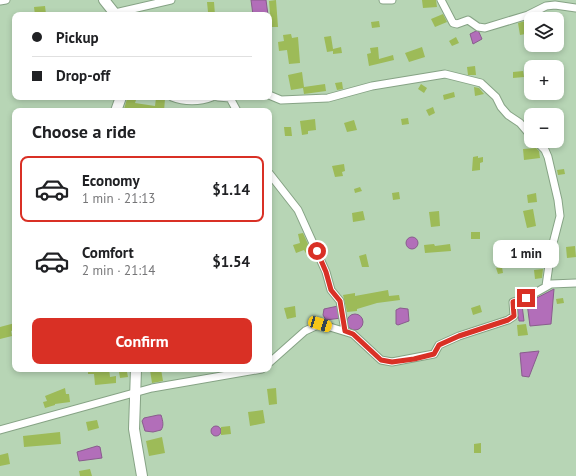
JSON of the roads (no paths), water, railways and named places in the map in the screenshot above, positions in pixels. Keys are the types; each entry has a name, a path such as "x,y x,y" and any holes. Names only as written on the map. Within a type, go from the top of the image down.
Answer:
{"street":[{"path":"0,1 6,0"},
{"path":"104,0 114,12"},
{"path":"124,12 172,0"},
{"path":"383,0 392,0"},
{"path":"441,0 453,23 457,24 468,20 478,27 485,28 528,15 546,6 555,5 576,8"},
{"path":"272,96 282,100 328,98 372,86 445,74 481,83 496,96 505,111 524,129"},
{"path":"543,148 548,157 558,200 560,216 550,251 546,286"},
{"path":"272,177 298,210 326,272 331,290 340,301 345,331"},
{"path":"272,360 305,331 320,324 353,334 381,360 392,362 434,354 439,345 459,336 508,320 514,316 513,302 526,298 546,286 576,283"},
{"path":"136,372 134,429 141,476"},
{"path":"0,430 152,388 245,372"}]}
